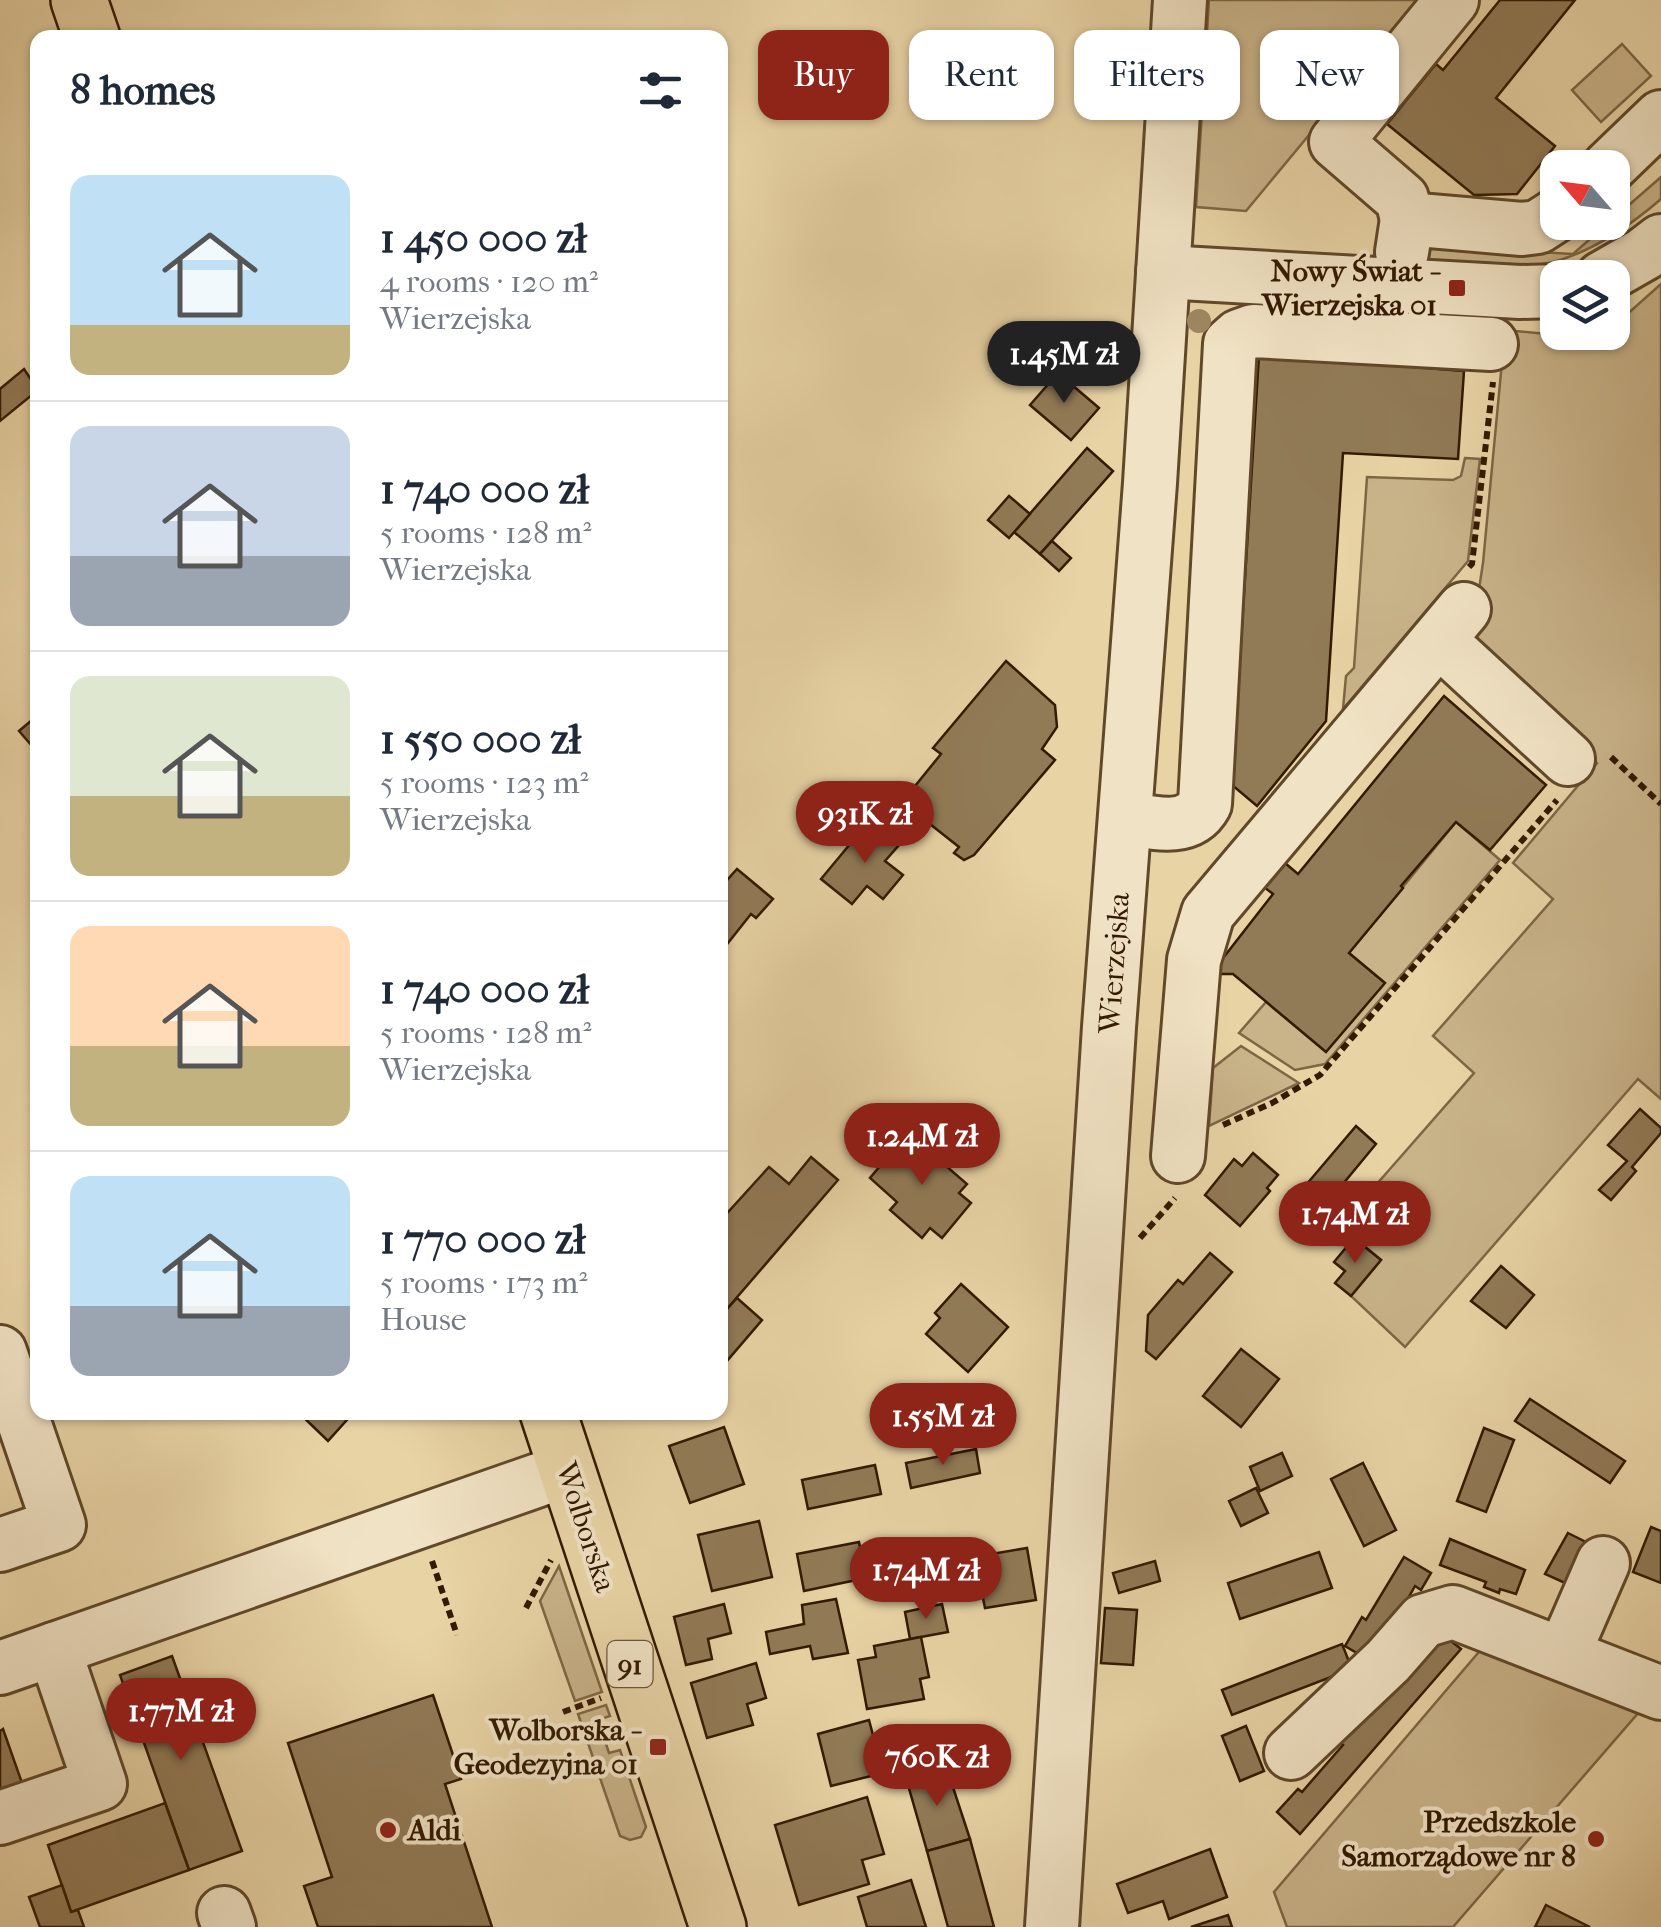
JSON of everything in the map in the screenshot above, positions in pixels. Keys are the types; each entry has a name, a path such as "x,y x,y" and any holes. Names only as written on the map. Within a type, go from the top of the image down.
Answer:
{"main road":[{"path":"79,0 89,30"},
{"name":"Wolborska","path":"551,1420 718,1927"}],"street":[{"name":"Wierzejska","path":"1052,1927 1180,0"},
{"path":"1397,284 1407,219 1402,200 1336,142 1452,0"},
{"path":"1627,150 1661,117"},
{"path":"1407,219 1522,229 1538,227 1540,222"},
{"path":"1630,262 1661,240"},
{"path":"1163,272 1540,290"},
{"path":"1126,818 1184,824 1198,817 1204,804 1230,344 1253,332 1491,344"},
{"path":"1193,1160 1190,1035 1194,960 1208,914 1455,610 1568,759"},
{"path":"1109,1027 1190,1035"},
{"path":"0,1352 59,1525 0,1545"},
{"path":"0,1668 567,1470"},
{"path":"1564,1653 1604,1562"},
{"path":"1290,1754 1423,1621 1454,1612 1661,1693"},
{"path":"0,1818 100,1784 54,1649"}],"path":[{"path":"1455,610 1472,564 1497,348 1491,344"},
{"path":"1130,1246 1222,1126 1320,1075 1582,771 1568,759"},
{"path":"427,1546 457,1635"},
{"path":"526,1608 556,1552"},
{"path":"563,1712 611,1694"}],"shaded area":[{"path":"1209,0 1421,0 1396,30 1260,30 1260,120 1321,120 1246,211 1196,207 1201,120 1240,120 1240,30 1207,30"},
{"path":"1622,44 1651,76 1601,122 1572,90"},
{"path":"1661,177 1661,199 1630,223 1630,204"},
{"path":"1589,240 1605,240 1560,260 1504,267 1422,260 1415,245 1573,254"},
{"path":"1661,284 1661,1099 1638,1079 1405,1347 1351,1296 1381,1260 1340,1226 1474,1073 1433,1036 1553,899 1513,863 1597,763 1471,641 1483,563 1505,330 1540,333 1540,350 1630,350 1630,312"},
{"path":"1465,458 1480,459 1468,561 1343,709 1346,676 1354,668 1367,477 1453,480 1461,476"},
{"path":"1456,822 1500,860 1325,1064 1295,1070 1239,1033 1266,1002 1325,1051 1384,983 1349,953"},
{"path":"1241,1046 1299,1083 1209,1126 1213,1068"},
{"path":"559,1566 602,1692 575,1701 540,1601"},
{"path":"1484,1646 1646,1704 1453,1927 1287,1927 1274,1892"},
{"path":"606,1705 610,1716 598,1720 609,1753 620,1750 646,1827 641,1837 630,1840 620,1836 578,1714"}],"building":[{"path":"1500,0 1575,0 1496,98 1555,146 1552,150 1540,150 1540,165 1517,194 1474,195 1387,124 1399,120 1399,109 1436,64 1443,70"},
{"path":"1259,355 1464,371 1458,459 1343,453 1326,721 1257,806 1232,785"},
{"path":"24,369 30,378 30,397 0,421 0,389"},
{"path":"1058,373 1099,408 1071,440 1030,405"},
{"path":"1087,448 1113,471 1040,554 1014,532"},
{"path":"1009,496 1030,514 1009,538 988,520"},
{"path":"1052,541 1071,558 1059,571 1040,554"},
{"path":"1006,661 1055,705 1057,727 1042,749 1055,760 974,855 964,860 954,853 959,847 902,802 941,754 933,748"},
{"path":"1444,696 1546,785 1490,850 1456,822 1401,886 1349,953 1385,983 1326,1052 1233,974 1220,974 1220,962 1273,894 1264,887 1285,863 1298,874"},
{"path":"30,722 30,744 19,731"},
{"path":"870,820 899,845 885,861 903,875 883,899 867,886 852,904 821,879"},
{"path":"737,869 773,899 756,918 751,914 728,943 728,879"},
{"path":"1640,1109 1661,1128 1661,1133 1611,1200 1599,1190 1627,1161 1608,1145"},
{"path":"1356,1126 1376,1144 1338,1190 1345,1198 1329,1217 1300,1192"},
{"path":"908,1133 967,1184 959,1193 971,1203 942,1238 930,1228 922,1238 890,1210 897,1202 870,1178"},
{"path":"1253,1153 1278,1175 1267,1188 1270,1191 1240,1226 1205,1195 1234,1159 1242,1166"},
{"path":"811,1157 838,1180 728,1308 728,1212 769,1167 789,1184"},
{"path":"1354,1238 1381,1260 1351,1296 1335,1283 1345,1271 1334,1262"},
{"path":"1210,1253 1232,1272 1156,1359 1146,1351 1148,1315 1178,1280 1183,1284"},
{"path":"1501,1266 1534,1295 1506,1328 1471,1301"},
{"path":"961,1284 1008,1327 968,1372 926,1334 940,1318 935,1313"},
{"path":"737,1298 762,1320 728,1360 728,1308"},
{"path":"1241,1349 1279,1379 1241,1427 1203,1396"},
{"path":"1530,1399 1625,1461 1610,1483 1515,1421"},
{"path":"306,1420 347,1420 328,1441"},
{"path":"724,1427 744,1484 690,1503 669,1446"},
{"path":"1484,1428 1514,1440 1486,1512 1457,1501"},
{"path":"976,1449 980,1473 911,1488 906,1463"},
{"path":"1282,1453 1292,1476 1260,1491 1250,1467"},
{"path":"1363,1463 1396,1530 1364,1546 1331,1479"},
{"path":"875,1465 881,1494 808,1509 802,1480"},
{"path":"1256,1488 1268,1513 1241,1526 1229,1501"},
{"path":"759,1521 772,1577 712,1591 698,1535"},
{"path":"1651,1527 1661,1531 1661,1583 1633,1572"},
{"path":"1568,1533 1592,1545 1574,1587 1545,1574"},
{"path":"1450,1539 1525,1570 1516,1594 1500,1589 1499,1593 1484,1587 1486,1582 1440,1565"},
{"path":"859,1542 866,1578 804,1591 797,1554"},
{"path":"1027,1548 1036,1600 985,1608 982,1593 968,1596 962,1559"},
{"path":"1319,1552 1332,1588 1240,1619 1228,1583"},
{"path":"1404,1557 1431,1573 1421,1590 1415,1586 1381,1647 1367,1659 1345,1646 1362,1617 1366,1620"},
{"path":"1155,1561 1160,1581 1119,1593 1113,1573"},
{"path":"836,1599 848,1653 813,1659 810,1646 770,1654 766,1632 804,1624 802,1605"},
{"path":"724,1604 731,1633 708,1639 712,1659 686,1665 674,1617"},
{"path":"942,1604 948,1632 910,1639 905,1612"},
{"path":"1105,1608 1137,1610 1133,1665 1101,1663"},
{"path":"1442,1634 1461,1649 1300,1834 1277,1812 1298,1789 1302,1792 1343,1745 1339,1742 1367,1718 1363,1715"},
{"path":"921,1637 929,1677 920,1679 924,1699 867,1709 858,1660 876,1657 874,1646"},
{"path":"1342,1644 1352,1669 1232,1715 1222,1690"},
{"path":"172,1656 242,1851 189,1870 120,1675"},
{"path":"756,1663 766,1698 747,1704 753,1725 707,1738 691,1683"},
{"name":"Aldi","path":"433,1695 461,1779 445,1784 492,1927 318,1927 304,1886 332,1877 288,1743"},
{"path":"869,1720 883,1773 831,1786 818,1734"},
{"path":"1246,1726 1264,1771 1240,1781 1222,1736"},
{"path":"3,1729 22,1783 0,1790 0,1731"},
{"path":"946,1766 970,1839 927,1851 906,1778"},
{"path":"867,1797 884,1854 862,1860 869,1884 799,1905 775,1825"},
{"path":"165,1803 189,1870 71,1912 48,1845"},
{"path":"970,1839 994,1927 948,1927 927,1851"},
{"path":"1210,1849 1227,1897 1169,1919 1163,1901 1128,1913 1117,1884"},
{"path":"911,1880 926,1927 867,1927 858,1897"},
{"path":"62,1885 71,1912 78,1910 84,1927 40,1927 29,1897"},
{"path":"1546,1905 1590,1927 1535,1927"},
{"path":"1228,1915 1232,1927 1191,1927"}],"place":[{"name":"Nowy Świat - Wierzejska 01","path":"1457,288"},
{"name":"Wolborska - Geodezyjna 01","path":"658,1747"},
{"name":"Aldi","path":"388,1830"},
{"name":"Przedszkole Samorządowe nr 8","path":"1596,1839"}]}
